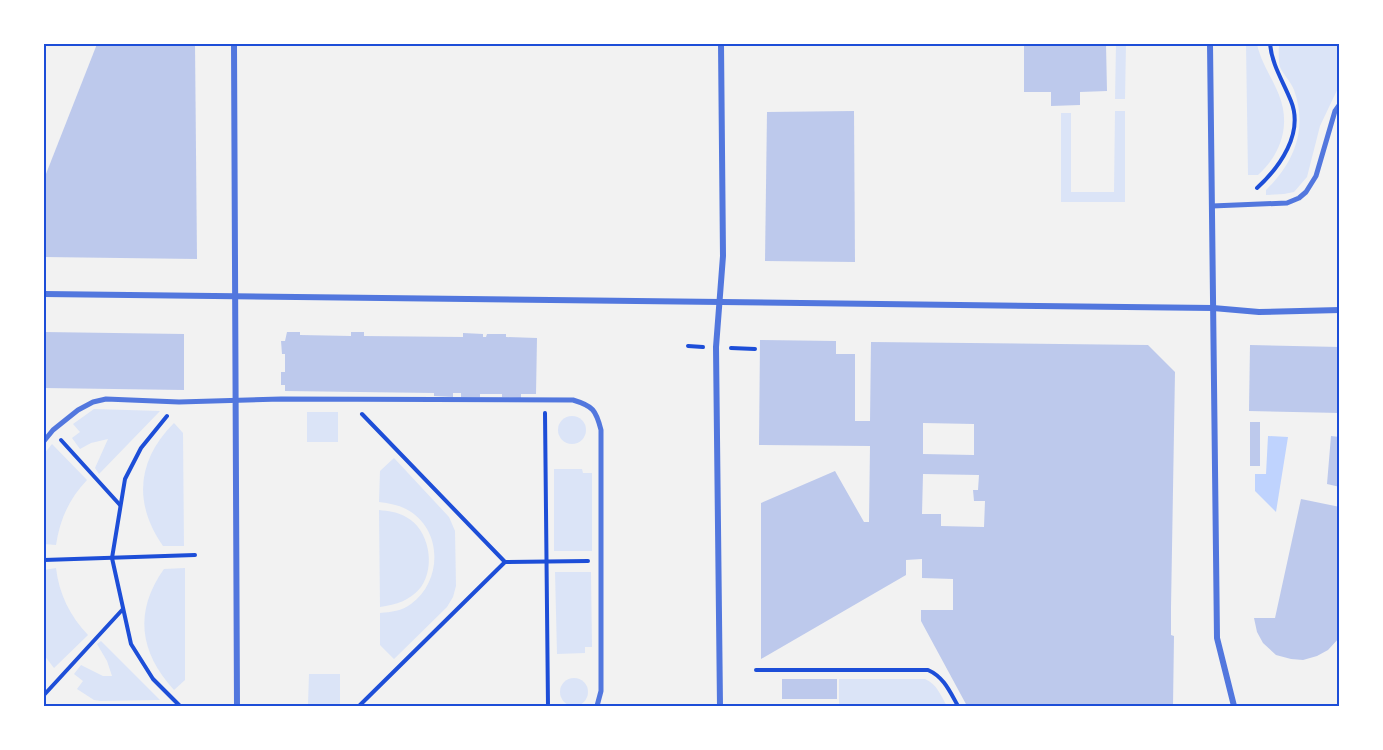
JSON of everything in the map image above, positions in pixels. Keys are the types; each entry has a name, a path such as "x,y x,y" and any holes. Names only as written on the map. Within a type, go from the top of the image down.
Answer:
{"street":[{"path":"234,44 237,706"},
{"path":"720,706 716,347 723,256 721,44"},
{"path":"1210,44 1217,638 1234,706"},
{"path":"1212,206 1287,203 1306,192 1316,176 1335,111 1340,104"},
{"path":"44,294 1214,308 1259,312 1340,310"},
{"path":"44,441 53,430 78,410 106,399 179,402 348,399 545,400 587,404 596,413 601,430 601,691 597,706"}],"path":[{"path":"1239,204 1277,167 1289,146 1294,126 1292,104 1272,60 1269,44"},
{"path":"348,399 505,562"},
{"path":"545,400 548,706"},
{"path":"179,402 141,448 124,479 112,558 131,644 153,679 180,706"},
{"path":"53,430 120,505"},
{"path":"44,560 195,555"},
{"path":"359,706 505,562 601,561"},
{"path":"44,695 123,608"},
{"path":"756,670 928,670 944,681 958,706"}],"shaded area":[{"path":"1116,44 1126,44 1125,99 1115,99"},
{"path":"1246,44 1257,44 1279,95 1284,117 1284,128 1278,148 1273,158 1258,175 1248,175"},
{"path":"1279,44 1331,44 1339,47 1339,86 1320,126 1307,177 1294,192 1266,195 1266,190 1276,180 1291,157 1299,132 1298,104 1293,87 1280,67"},
{"path":"1115,111 1125,111 1125,202 1061,202 1061,113 1071,113 1071,192 1114,192"},
{"path":"94,409 160,411 99,474 95,468 108,439 91,443 80,449 72,438 80,432 73,424"},
{"path":"307,412 338,412 338,442 307,442"},
{"path":"572,416 582,420 586,430 582,440 572,444 562,440 558,430 562,420"},
{"path":"174,423 183,433 184,546 163,546 147,514 143,482 152,452"},
{"path":"52,444 87,480 66,510 56,545 44,544 44,454"},
{"path":"394,458 449,517 455,531 456,586 447,607 394,659 380,645 380,613 404,608 421,594 429,582 434,555 427,529 418,518 406,509 379,502 380,471"},
{"path":"554,469 582,469 583,473 592,473 592,551 554,551"},
{"path":"379,510 400,514 414,523 425,539 429,559 426,578 417,592 403,601 380,607"},
{"path":"56,568 66,604 88,635 54,668 44,655 44,570"},
{"path":"185,568 185,680 174,690 153,661 145,631 145,616 154,585 164,569"},
{"path":"555,572 591,572 592,647 585,647 585,653 557,654"},
{"path":"101,641 160,700 101,701 94,700 77,689 83,681 74,674 81,665 103,676 112,676 107,661 97,644"},
{"path":"309,674 340,674 340,704 308,704"},
{"path":"574,678 584,682 588,692 584,702 574,706 564,702 560,692 564,682"},
{"path":"839,679 925,679 936,687 947,706 839,706"}],"water":[{"path":"1268,436 1288,437 1276,512 1255,491 1255,474 1266,474"}],"building":[{"path":"97,44 195,44 197,259 44,257 44,179"},
{"path":"1024,44 1106,44 1107,91 1080,92 1080,105 1051,106 1051,92 1024,92"},
{"path":"854,111 855,262 765,261 767,112"},
{"path":"44,332 184,334 184,390 44,388"},
{"path":"287,332 300,332 300,335 351,336 351,332 364,332 364,336 463,337 463,333 483,334 483,337 486,337 487,334 506,334 506,337 537,338 536,394 521,394 521,398 502,397 502,394 461,397 461,393 453,393 453,397 434,396 434,393 285,391 285,385 281,385 281,372 285,372 285,354 282,354 281,341 285,341"},
{"path":"760,340 836,341 836,354 855,354 855,421 870,421 871,342 1148,345 1175,372 1171,608 1171,635 1174,636 1173,706 967,706 921,621 921,610 953,610 953,579 922,578 922,559 906,560 906,575 761,659 761,503 835,471 864,522 869,522 870,446 759,445","holes":["923,423 974,424 974,455 923,454","923,474 979,475 978,490 973,490 974,501 985,501 984,527 941,526 941,514 922,514"]},
{"path":"1250,345 1340,347 1340,413 1249,411"},
{"path":"1250,422 1260,422 1260,466 1250,466"},
{"path":"1331,436 1340,437 1340,487 1327,484"},
{"path":"1301,499 1340,507 1340,637 1328,650 1303,660 1276,655 1263,643 1257,632 1254,618 1275,618"},
{"path":"782,679 837,679 837,699 782,699"}]}
